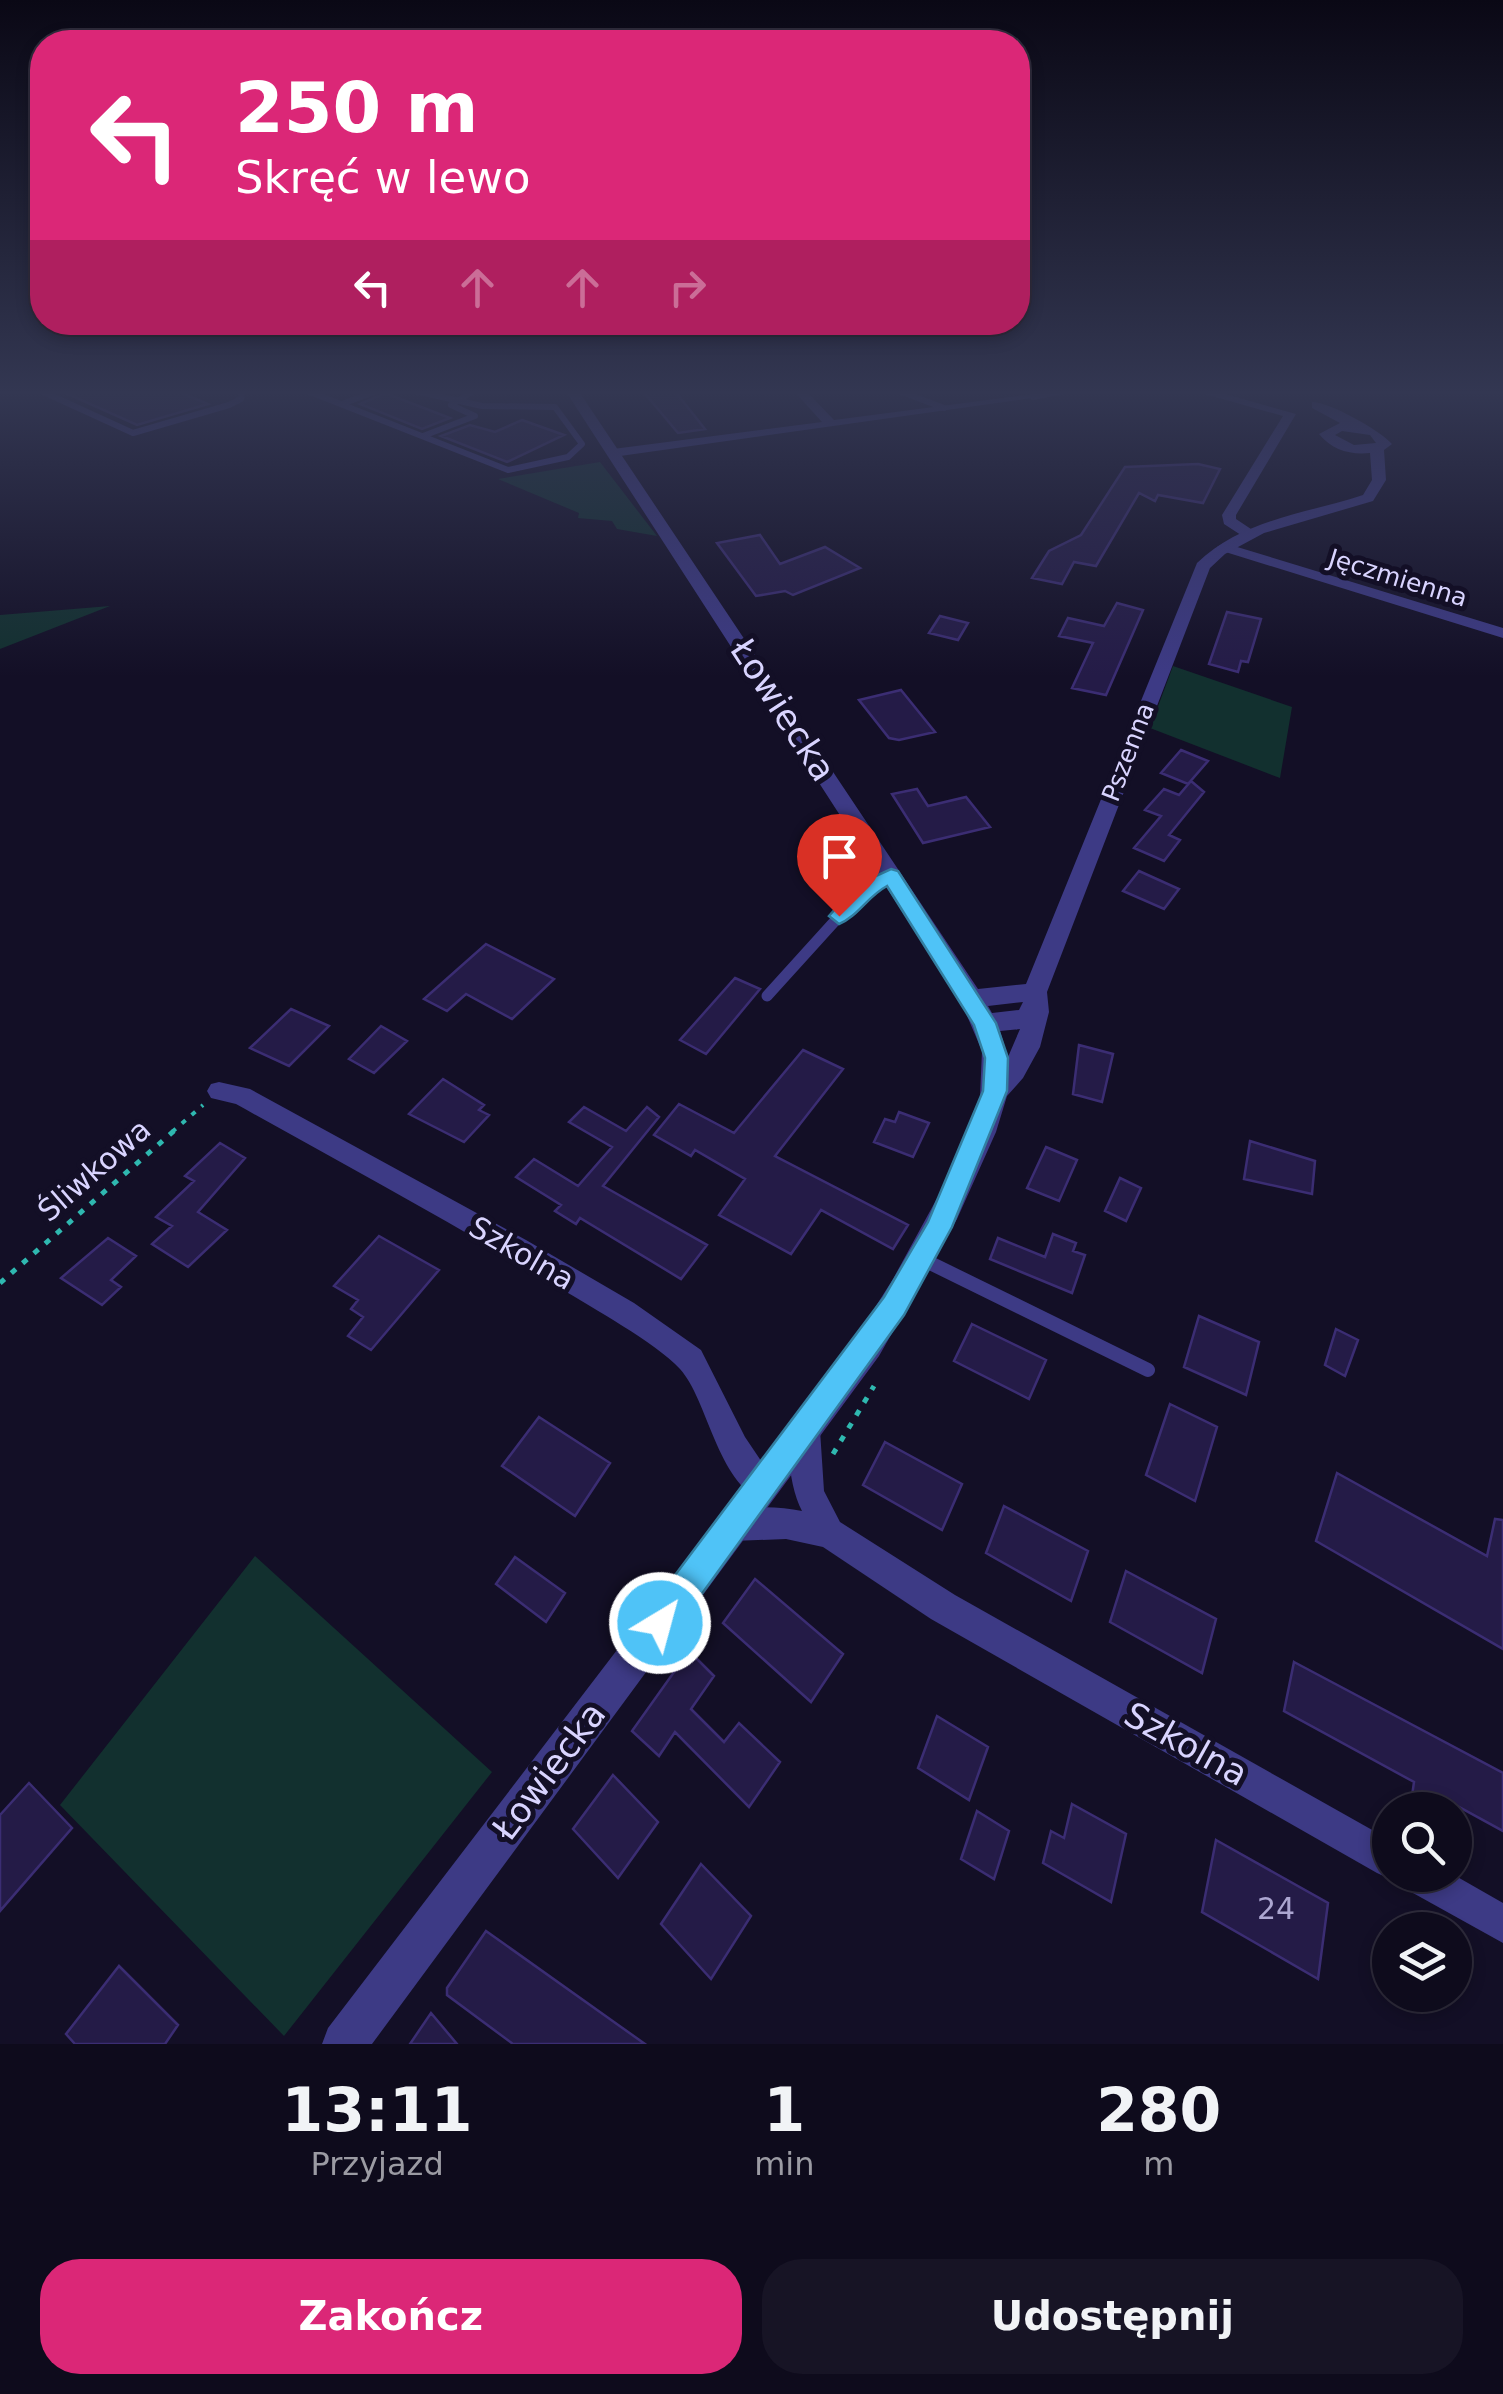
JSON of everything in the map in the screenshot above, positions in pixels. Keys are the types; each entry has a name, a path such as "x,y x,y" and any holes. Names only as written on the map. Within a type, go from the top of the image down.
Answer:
{"street":[{"name":"Łowiecka","path":"344,2044 868,1346 922,1259 995,1091 996,1058 972,999 634,485"},
{"path":"1247,485 1228,521 1249,534"},
{"name":"Pszenna","path":"995,1091 1016,1073 1036,1002 1203,566 1224,547 1249,534 1368,498 1375,485"},
{"name":"Jęczmienna","path":"1224,547 1503,633"},
{"path":"972,999 1036,1002"},
{"path":"985,1023 1023,1019 1036,1002"},
{"name":"Szkolna","path":"218,1091 242,1096 517,1248 624,1312 691,1360 734,1448 763,1486"},
{"path":"805,1430 810,1493 829,1533"},
{"name":"Szkolna","path":"734,1525 786,1523 829,1533 943,1607 1372,1850"},
{"path":"1447,1892 1503,1924"}],"lane":[{"path":"767,996 863,890 891,876"},
{"path":"922,1259 1148,1370"}],"path":[{"name":"Śliwkowa","path":"0,1283 218,1091"}],"green space":[{"path":"513,485 618,485 657,536 617,529 612,521 578,518 579,513"},
{"path":"110,606 0,649 0,615"},
{"path":"1173,666 1292,707 1280,778 1150,728"},
{"path":"255,1556 492,1772 284,2036 60,1805"}],"building":[{"path":"1113,485 1212,485 1203,503 1158,495 1155,501 1139,493 1096,566 1074,562 1062,584 1032,578 1049,551 1081,535"},
{"path":"760,535 780,564 825,547 860,568 793,595 785,591 756,596 717,543"},
{"path":"1117,603 1143,610 1106,695 1072,688 1093,643 1059,636 1068,618 1104,626"},
{"path":"1227,612 1261,619 1248,662 1241,661 1238,672 1209,664"},
{"path":"940,616 968,623 958,640 929,633"},
{"path":"901,690 935,732 899,740 889,738 859,700"},
{"path":"1181,750 1208,761 1188,784 1161,773"},
{"path":"1191,781 1204,792 1169,835 1180,840 1164,861 1134,848 1161,816 1145,810 1164,789 1179,795"},
{"path":"917,789 928,806 966,797 990,827 923,843 892,794"},
{"path":"1139,871 1179,889 1164,909 1123,891"},
{"path":"486,944 554,979 512,1019 466,994 447,1011 424,999"},
{"path":"735,978 760,989 706,1054 680,1040"},
{"path":"291,1009 329,1026 289,1066 250,1048"},
{"path":"381,1026 407,1041 374,1073 349,1059"},
{"path":"1079,1045 1113,1054 1102,1102 1073,1094"},
{"path":"803,1050 843,1069 775,1156 908,1225 893,1249 821,1210 791,1254 719,1215 745,1179 695,1150 691,1156 654,1135 679,1104 734,1133"},
{"path":"443,1079 484,1105 479,1110 489,1115 464,1142 409,1114"},
{"path":"584,1107 626,1131 647,1107 659,1117 603,1186 707,1245 681,1279 580,1218 576,1224 555,1211 561,1205 516,1177 534,1159 578,1186 612,1147 569,1122"},
{"path":"899,1112 929,1123 913,1157 874,1142 885,1119 895,1122"},
{"path":"1250,1141 1315,1161 1312,1194 1244,1179"},
{"path":"220,1143 245,1158 198,1212 227,1230 188,1267 152,1244 172,1226 156,1217 194,1181 185,1176"},
{"path":"1046,1147 1077,1160 1059,1201 1027,1188"},
{"path":"1120,1178 1141,1188 1126,1221 1105,1211"},
{"path":"1053,1234 1076,1243 1073,1251 1085,1255 1072,1293 990,1259 998,1238 1045,1257"},
{"path":"379,1236 439,1270 371,1350 348,1336 363,1317 351,1309 358,1300 334,1286"},
{"path":"108,1238 136,1256 111,1280 121,1287 102,1305 61,1278"},
{"path":"1199,1316 1259,1342 1246,1395 1184,1367"},
{"path":"972,1324 1046,1360 1029,1399 954,1361"},
{"path":"1336,1329 1358,1340 1345,1376 1325,1365"},
{"path":"1170,1404 1217,1427 1195,1501 1146,1475"},
{"path":"539,1417 610,1463 575,1516 502,1466"},
{"path":"885,1442 962,1484 942,1530 863,1485"},
{"path":"1337,1473 1487,1556 1495,1519 1503,1520 1503,1649 1316,1541"},
{"path":"1004,1506 1088,1551 1071,1601 986,1553"},
{"path":"515,1557 565,1593 546,1622 496,1584"},
{"path":"1126,1571 1216,1619 1202,1673 1110,1622"},
{"path":"755,1579 843,1654 811,1702 723,1623"},
{"path":"689,1651 714,1676 691,1709 724,1742 739,1723 780,1762 749,1807 675,1732 659,1756 632,1731"},
{"path":"1294,1662 1503,1773 1503,1831 1472,1814 1472,1792 1413,1792 1414,1782 1284,1711"},
{"path":"937,1716 988,1747 969,1800 918,1768"},
{"path":"613,1775 658,1822 618,1878 573,1829"},
{"path":"29,1783 72,1828 0,1911 0,1815"},
{"path":"1072,1804 1126,1834 1111,1902 1043,1863 1051,1831 1064,1838"},
{"path":"977,1811 1009,1831 994,1879 961,1859"},
{"path":"1216,1840 1328,1903 1318,1979 1202,1912"},
{"path":"701,1864 751,1916 711,1979 661,1924"},
{"path":"486,1931 645,2044 513,2044 447,1995 447,1988"},
{"path":"119,1966 178,2025 165,2044 75,2044 66,2034"},
{"path":"431,2013 457,2044 410,2044"}],"route":[{"path":"660,1623 853,1367 894,1306 928,1249 991,1107 998,1074 985,1023 891,876 863,890 839,916"}]}
